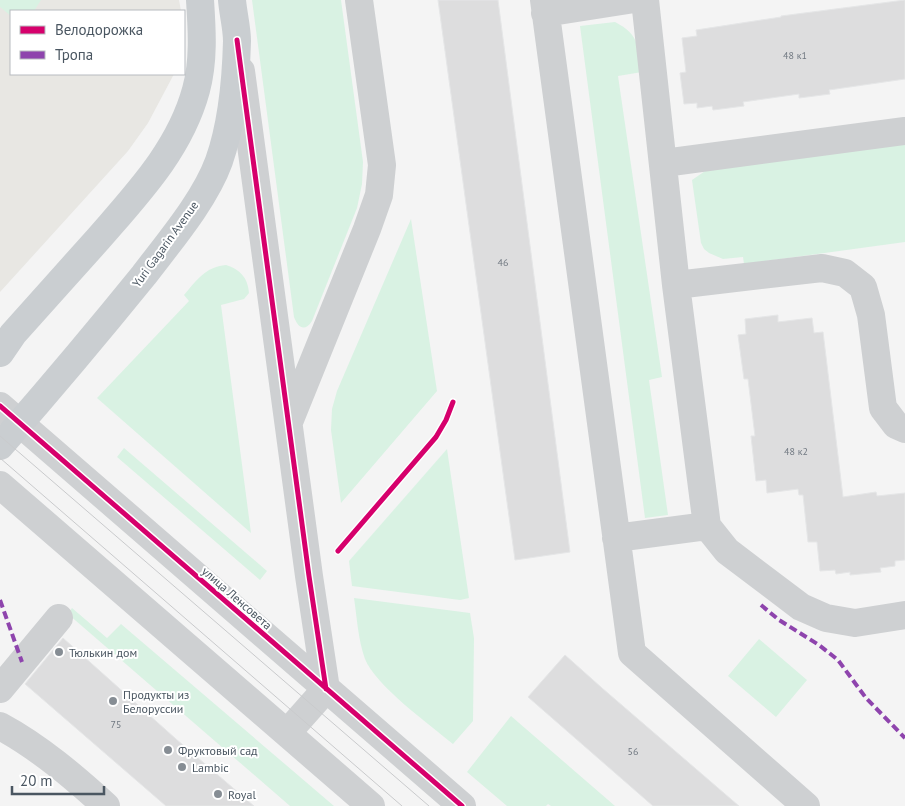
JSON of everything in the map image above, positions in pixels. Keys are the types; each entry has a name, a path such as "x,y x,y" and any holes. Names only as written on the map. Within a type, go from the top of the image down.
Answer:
{"main road":[{"path":"0,353 14,334 147,184 179,134 196,90 201,67 200,0"},
{"name":"Yuri Gagarin Avenue","path":"0,446 10,415 166,246 206,188 218,162 227,133 237,40 232,0"}],"street":[{"path":"288,422 367,229 379,195 382,165 359,0"},
{"path":"628,0 544,6 632,653 806,806"},
{"path":"645,0 676,285 707,526 727,551 801,607 826,618 855,623 905,615"},
{"path":"237,40 326,689 287,733"},
{"path":"664,163 905,131"},
{"path":"676,285 822,268 845,273 863,287 871,315 883,408 896,425 905,429"},
{"name":"улица Ленсовета","path":"10,415 462,806"},
{"path":"0,485 371,806"},
{"path":"616,538 707,526"},
{"path":"0,690 59,618"},
{"path":"0,726 20,737 89,790 106,806"}],"shaded area":[{"path":"0,0 179,0 181,10 10,10 10,75 173,75 148,123 128,151 0,292"}],"green space":[{"path":"0,0 41,0 35,10 10,10 10,15 0,7"},
{"path":"252,0 341,0 363,162 362,184 357,208 312,321 307,327 300,326 294,317"},
{"path":"615,22 629,32 636,42 642,72 618,76 662,377 649,380 668,515 645,518 580,26"},
{"path":"905,142 905,242 744,264 743,257 723,259 704,249 701,243 692,180 708,169"},
{"path":"411,219 437,391 341,503 331,430 332,409 337,391"},
{"path":"226,265 242,275 247,283 249,293 244,299 221,305 251,533 97,398 189,301 184,295 197,279 212,268"},
{"path":"124,448 267,571 260,580 117,457"},
{"path":"447,449 469,598 460,600 352,586 349,561"},
{"path":"354,598 470,613 474,638 473,721 453,744 404,704 380,681 371,669 365,659 361,644"},
{"path":"72,608 107,638 121,624 334,806 290,806 68,614"},
{"path":"759,639 807,680 776,717 728,676"},
{"path":"511,716 615,806 551,806 548,804 546,806 507,806 467,772"}],"building":[{"path":"438,0 498,0 570,552 515,560"},
{"path":"905,0 905,79 829,90 830,94 799,98 799,94 743,102 744,106 713,110 712,106 697,108 697,103 684,104 680,73 686,72 682,38 697,36 696,30 781,16"},
{"path":"778,315 778,322 812,318 814,333 823,332 843,497 876,492 877,496 905,493 905,560 895,561 895,566 880,568 881,572 850,575 850,572 836,574 835,570 820,571 817,542 808,542 803,495 799,495 798,489 767,493 766,480 756,481 751,436 755,436 748,379 744,379 738,335 746,334 745,319"},
{"path":"63,638 254,806 166,806 25,684"},
{"path":"565,655 739,806 653,806 528,697"}],"tram line":[{"path":"0,436 429,806"},
{"path":"0,458 402,806"}],"marked path":[{"path":"0,600 22,662"},
{"path":"761,605 779,620 819,645 838,660 866,698 905,738"}],"cycle path":[{"path":"237,40 326,689"},
{"path":"338,551 436,437 446,420 453,402"},
{"path":"0,406 462,806"}],"place":[{"name":"Тюлькин дом","path":"59,652"},
{"name":"Продукты из Белоруссии","path":"113,701"},
{"name":"Фруктовый сад","path":"168,750"},
{"name":"Lambic","path":"182,767"},
{"name":"Royal","path":"218,794"}]}
